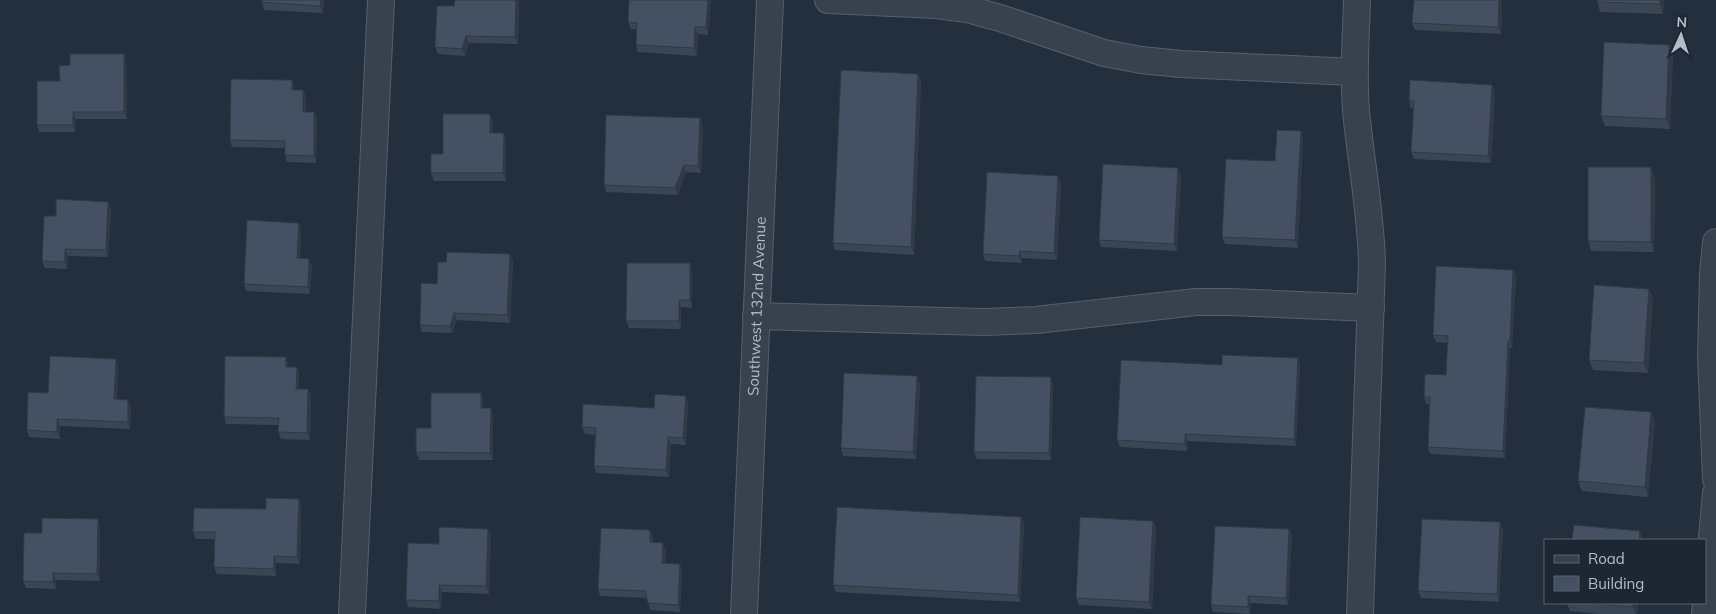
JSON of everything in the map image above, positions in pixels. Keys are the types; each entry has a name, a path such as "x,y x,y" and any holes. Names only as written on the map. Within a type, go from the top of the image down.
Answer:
{"street":[{"path":"352,614 381,0"},
{"name":"Southwest 132nd Avenue","path":"744,614 770,0"},
{"path":"828,0 937,5 967,9 1000,18 1104,53 1141,60 1181,64 1354,72"},
{"path":"1357,0 1354,72 1357,119 1372,238 1360,614"},
{"path":"1716,242 1711,347 1716,479"},
{"path":"756,316 984,322 1036,320 1196,302 1371,308"},
{"path":"1706,603 1716,493"}],"building":[{"path":"262,0 321,0 320,6 262,2"},
{"path":"455,0 516,0 515,37 466,36 462,49 435,47 437,6 454,6"},
{"path":"629,0 708,0 706,27 695,27 694,48 636,45 637,23 628,22"},
{"path":"1414,0 1499,0 1498,27 1412,23"},
{"path":"1597,0 1660,0 1660,4 1597,2"},
{"path":"1604,42 1669,45 1666,119 1601,116"},
{"path":"70,54 124,54 124,112 73,112 73,125 37,125 37,81 60,81 59,66 70,65"},
{"path":"841,70 918,74 911,247 833,243"},
{"path":"231,79 292,80 292,90 303,90 303,112 314,112 314,156 285,155 285,141 230,140"},
{"path":"1410,80 1492,85 1488,156 1411,152 1414,101 1409,101"},
{"path":"443,114 490,114 490,133 504,133 503,173 431,173 431,154 443,154"},
{"path":"606,115 700,118 698,166 684,165 675,188 604,185"},
{"path":"1277,130 1301,131 1295,240 1222,237 1226,159 1275,161"},
{"path":"1103,164 1178,168 1174,244 1099,240"},
{"path":"1588,167 1651,167 1651,242 1588,241"},
{"path":"987,172 1058,176 1054,253 1020,251 1019,256 983,254"},
{"path":"56,199 108,202 106,250 65,249 65,262 42,261 44,216 56,216"},
{"path":"247,220 299,223 297,258 309,259 308,287 244,284"},
{"path":"447,252 510,254 507,315 454,313 450,326 420,325 421,283 437,284 438,262 446,262"},
{"path":"627,263 690,263 690,300 679,300 679,321 626,321"},
{"path":"1436,266 1513,270 1503,451 1428,447 1430,397 1424,397 1425,374 1446,375 1448,336 1433,335"},
{"path":"1594,285 1649,289 1644,363 1589,360"},
{"path":"1222,355 1298,358 1294,439 1185,434 1185,444 1117,440 1121,360 1222,365"},
{"path":"50,356 116,359 114,399 128,400 128,422 57,419 57,432 27,430 28,392 48,393"},
{"path":"225,356 286,357 286,367 297,367 296,389 308,389 307,433 278,432 279,418 224,417"},
{"path":"844,373 917,376 913,452 841,448"},
{"path":"976,376 1051,377 1049,453 974,452"},
{"path":"431,393 481,393 481,408 491,408 490,453 416,452 416,428 431,428"},
{"path":"655,394 686,396 683,438 668,437 666,470 594,466 596,428 582,427 583,404 654,408"},
{"path":"1585,407 1651,412 1645,487 1578,481"},
{"path":"266,498 299,499 297,557 274,556 274,569 214,567 215,532 193,532 194,508 266,509"},
{"path":"837,507 1021,517 1018,595 833,585"},
{"path":"1080,517 1153,521 1149,602 1076,598"},
{"path":"42,518 98,519 97,574 53,573 53,582 23,581 24,533 42,533"},
{"path":"1422,519 1500,522 1497,594 1418,591"},
{"path":"1574,525 1640,531 1639,539 1572,539"},
{"path":"1215,526 1289,529 1286,598 1248,596 1248,607 1211,605"},
{"path":"439,527 488,529 486,586 439,585 439,601 406,600 408,543 439,544"},
{"path":"601,528 650,530 650,542 663,543 662,563 680,564 678,605 648,603 645,591 598,589"},
{"path":"1596,604 1633,604 1633,607"}]}
